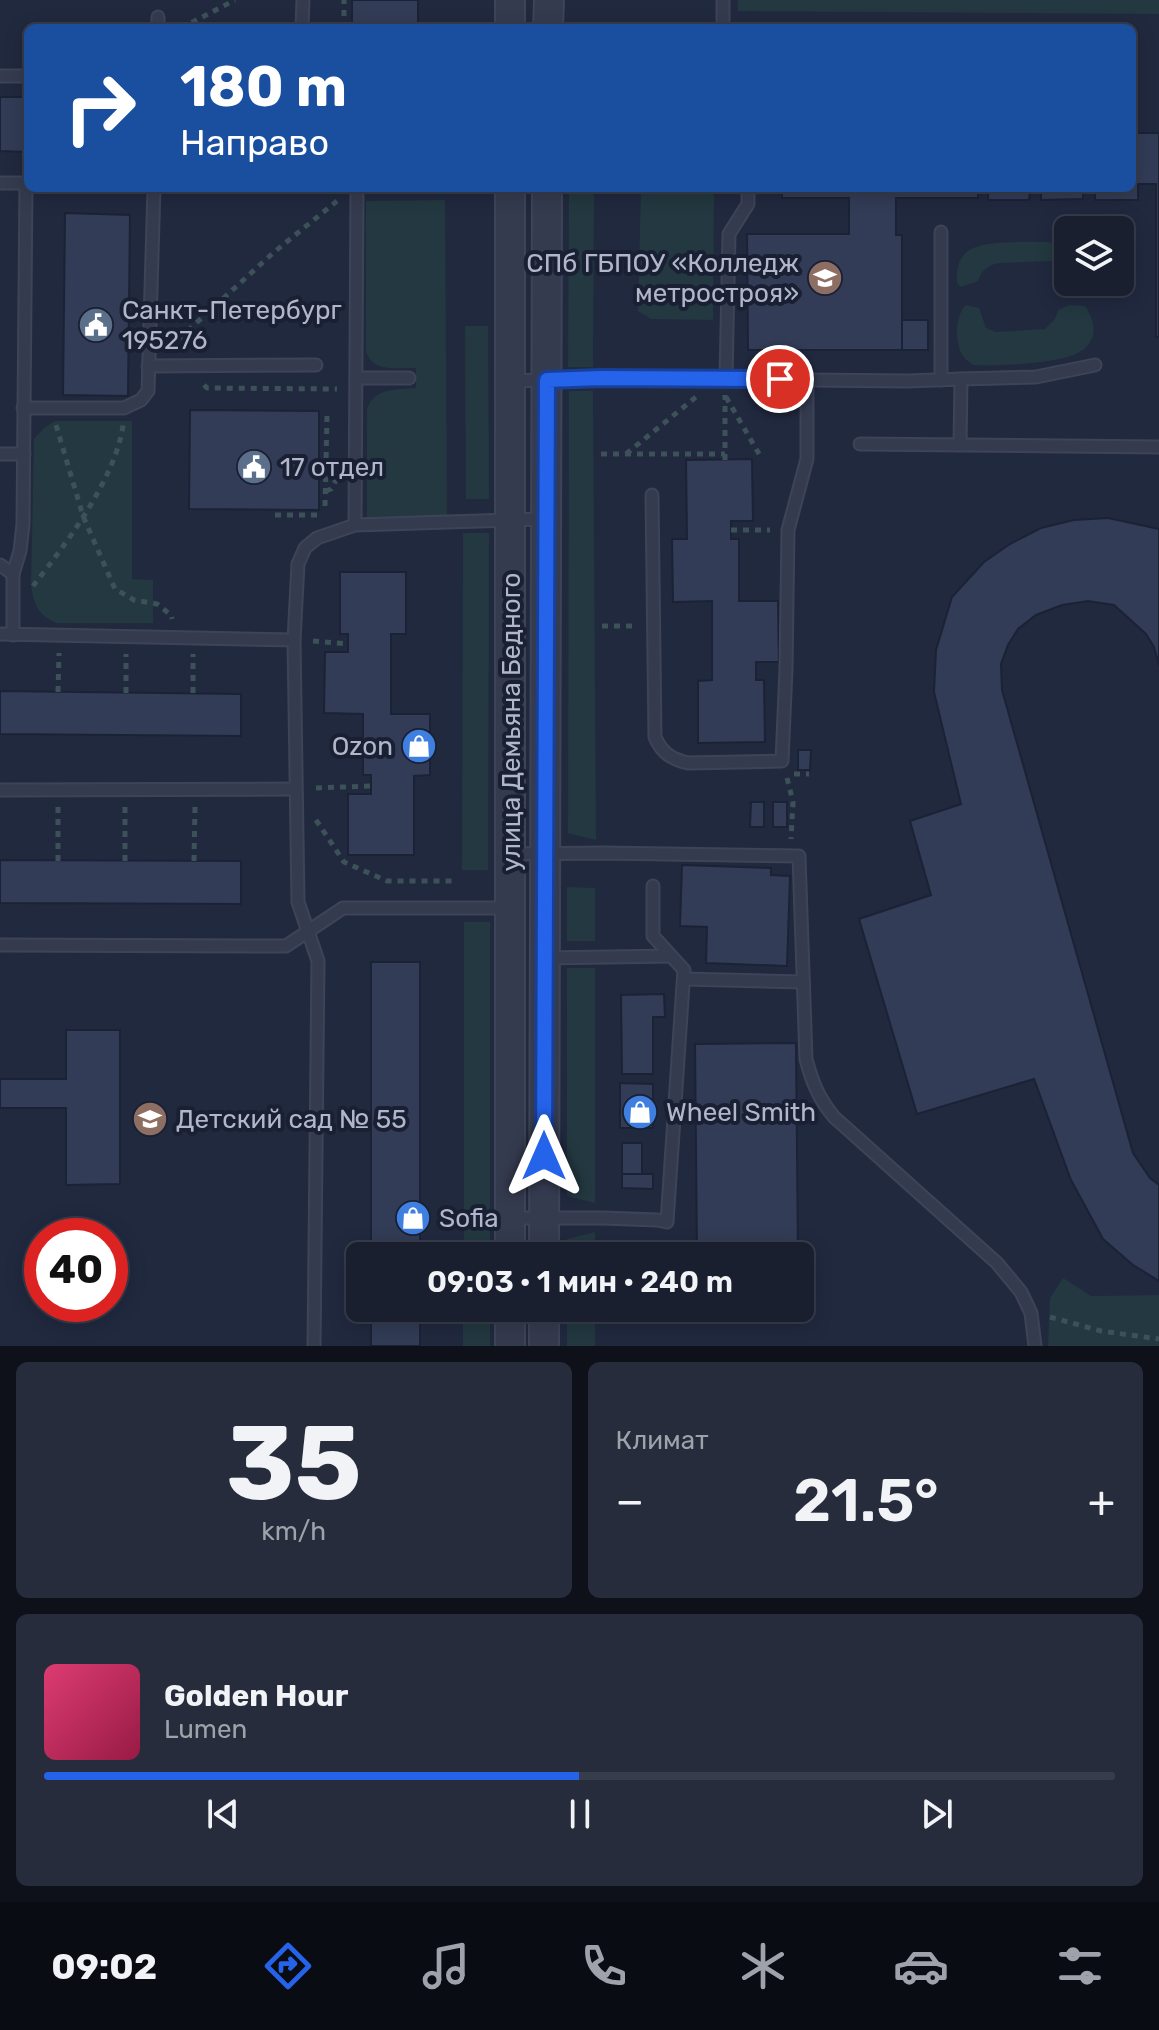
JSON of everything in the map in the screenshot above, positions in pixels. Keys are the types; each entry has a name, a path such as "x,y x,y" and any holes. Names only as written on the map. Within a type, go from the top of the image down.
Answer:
{"street":[{"path":"510,0 510,24"},
{"path":"548,24 549,0"},
{"name":"улица Демьяна Бедного","path":"510,192 510,1242"},
{"name":"улица Демьяна Бедного","path":"544,1242 547,192"},
{"path":"510,1322 510,1346"},
{"path":"544,1322 544,1346"}],"lane":[{"path":"302,24 303,0"},
{"path":"723,0 723,24"},
{"path":"0,76 24,76"},
{"path":"0,183 24,183"},
{"path":"13,635 13,574 23,524 27,192"},
{"path":"23,408 124,408 141,400 148,391 154,192"},
{"path":"355,525 357,192"},
{"path":"722,378 729,234 748,204 748,192"},
{"path":"941,232 941,380"},
{"path":"148,366 316,365"},
{"path":"510,381 601,378 941,380 1036,377 1095,365"},
{"path":"356,378 409,378"},
{"path":"652,495 655,737 661,750 674,760 688,763 782,761 788,530 807,459 807,379"},
{"path":"960,445 961,379"},
{"path":"860,444 1159,447"},
{"path":"0,454 24,454"},
{"path":"314,1346 318,961 298,902 294,640 298,564 305,548 317,538 355,525 546,519"},
{"path":"0,565 13,574"},
{"path":"0,634 294,640"},
{"path":"0,790 295,789"},
{"path":"511,854 799,856 806,1059 821,1101 834,1117 997,1263 1021,1292 1031,1313 1035,1346"},
{"path":"510,1218 667,1222 684,970 653,936 653,886"},
{"path":"0,945 286,946 343,908 511,908"},
{"path":"545,958 671,956"},
{"path":"684,979 803,982"}],"path":[{"path":"189,24 235,0"},
{"path":"344,0 344,24"},
{"path":"148,366 273,253 342,197"},
{"path":"601,454 725,457 722,378 625,454"},
{"path":"725,397 762,459"},
{"path":"52,408 83,516 115,589 134,600 157,604 171,615 176,637"},
{"path":"13,613 54,559 104,482 122,430 124,408"},
{"path":"325,506 327,416"},
{"path":"275,515 330,515"},
{"path":"731,530 788,530"},
{"path":"602,626 653,626"},
{"path":"58,692 59,635"},
{"path":"126,636 126,693"},
{"path":"193,637 193,693"},
{"path":"294,640 348,644"},
{"path":"782,761 793,802 790,856"},
{"path":"295,789 370,786"},
{"path":"58,789 58,861"},
{"path":"194,861 195,789"},
{"path":"295,789 344,862 387,881 453,881"},
{"path":"125,790 125,861"},
{"path":"1031,1313 1101,1331 1159,1339"}],"shaded area":[{"path":"738,0 1159,0 1159,14 738,11"},
{"path":"569,192 594,192 593,367 568,367"},
{"path":"641,192 714,192 713,320 651,319 638,311"},
{"path":"445,200 447,516 367,517 367,409 381,393 416,388 416,368 381,366 375,364 366,352 366,201"},
{"path":"1054,243 1054,262 991,265 982,272 978,281 961,287 957,283 957,269 961,259 967,252 985,245"},
{"path":"966,305 979,308 986,328 996,332 1045,329 1055,319 1058,310 1069,305 1085,306 1094,331 1085,348 1068,357 1012,365 973,365 963,356 957,337 958,322"},
{"path":"465,326 488,326 489,499 466,499"},
{"path":"569,391 593,391 596,840 568,833"},
{"path":"55,421 132,421 132,579 153,580 153,623 56,623 41,613 35,604 31,585 34,439"},
{"path":"463,533 489,533 488,870 462,870"},
{"path":"567,887 595,888 595,941 567,941"},
{"path":"464,922 490,922 490,1242 464,1242"},
{"path":"567,968 595,968 595,1203 567,1196"},
{"path":"595,1232 595,1242 567,1242 567,1239"},
{"path":"1063,1278 1091,1296 1159,1295 1159,1346 1048,1346 1050,1298"},
{"path":"463,1322 490,1322 490,1346 463,1346"},
{"path":"567,1322 595,1322 595,1346 567,1346"}],"building":[{"path":"352,0 418,0 418,24 352,24"},
{"path":"0,97 24,97 24,152 0,151"},
{"name":"СПб ГБПОУ «Колледж метростроя»","path":"1136,133 1159,133 1159,337 1156,337 1156,184 1138,184 1138,200 1095,200 1095,192 1136,192"},
{"name":"СПб ГБПОУ «Колледж метростроя»","path":"782,192 978,192 978,198 896,198 896,235 902,235 902,350 748,350 747,234 849,234 849,198 782,198"},
{"name":"СПб ГБПОУ «Колледж метростроя»","path":"988,192 1030,192 1029,200 988,200"},
{"name":"СПб ГБПОУ «Колледж метростроя»","path":"1041,192 1083,192 1083,199 1041,200"},
{"path":"65,213 130,215 128,396 63,395"},
{"path":"902,320 928,320 928,350 902,350"},
{"name":"17 отдел","path":"190,410 319,411 319,510 189,509"},
{"path":"752,459 753,521 731,521 731,539 739,539 739,601 778,601 779,662 756,662 756,680 764,680 765,742 698,743 698,681 712,680 712,601 673,602 672,539 687,539 686,460"},
{"path":"1108,518 1159,529 1159,665 1146,634 1114,605 1088,601 1062,605 1036,615 1018,629 1001,664 1002,690 1133,1153 1150,1178 1159,1185 1159,1281 1133,1265 1103,1239 1071,1180 1034,1079 917,1114 859,919 931,895 910,821 961,804 934,692 936,650 952,597 984,562 1041,528 1074,520"},
{"path":"340,572 406,572 406,634 391,634 391,714 430,714 430,775 414,776 414,855 348,855 348,794 371,794 371,775 363,775 363,714 324,713 325,652 348,652 348,634 340,634"},
{"path":"0,691 241,694 241,736 0,734"},
{"path":"798,750 811,750 810,770 798,770"},
{"path":"751,802 764,802 764,827 750,827"},
{"path":"773,802 787,802 787,827 773,827"},
{"path":"0,860 241,861 241,904 0,903"},
{"path":"682,865 771,868 771,875 790,876 787,966 706,963 707,927 680,926"},
{"path":"371,962 420,962 420,1242 371,1242"},
{"path":"664,994 665,1017 653,1017 653,1074 622,1074 621,995"},
{"path":"66,1030 120,1030 120,1184 66,1185 66,1108 0,1108 0,1079 66,1079"},
{"path":"796,1043 798,1242 697,1242 695,1044"},
{"path":"620,1083 653,1084 653,1128 620,1128"},
{"path":"622,1143 642,1143 642,1174 622,1174"},
{"path":"622,1174 653,1174 653,1189 622,1188"},
{"path":"371,1322 420,1322 420,1346 371,1346"}],"place":[{"name":"СПб ГБПОУ «Колледж метростроя»","path":"825,278"},
{"name":"Санкт-Петербург 195276","path":"96,325"},
{"name":"17 отдел","path":"254,467"},
{"name":"Ozon","path":"419,746"},
{"name":"Wheel Smith","path":"640,1112"},
{"name":"Детский сад № 55","path":"150,1119"},
{"name":"Sofia","path":"413,1218"}],"route":[{"path":"544,1156 547,380 780,379"}]}
